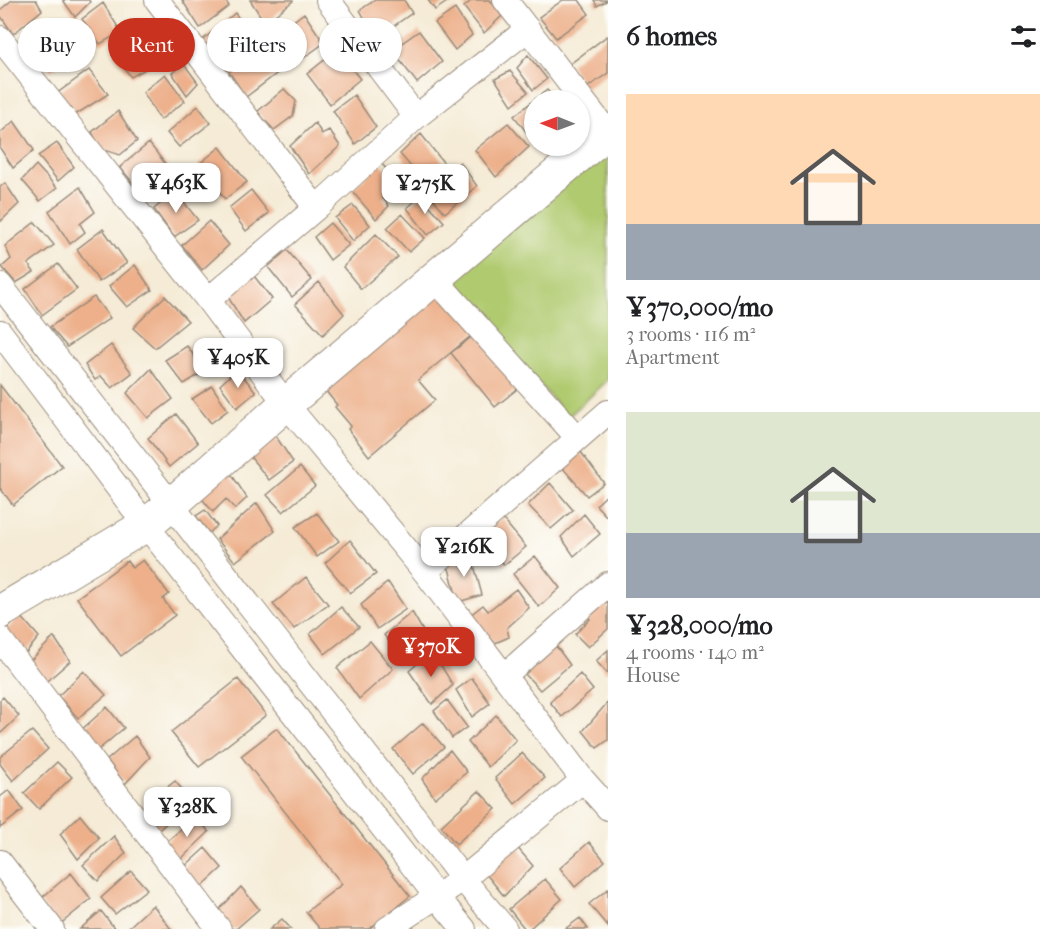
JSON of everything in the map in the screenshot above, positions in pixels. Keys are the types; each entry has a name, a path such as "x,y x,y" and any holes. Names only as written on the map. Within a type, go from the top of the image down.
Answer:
{"street":[{"path":"157,0 316,208"},
{"path":"328,0 416,117"},
{"path":"0,612 146,525 608,132 505,0"},
{"path":"208,300 316,208 416,117 528,29"},
{"path":"0,38 208,300 286,404 424,572 583,780 608,808"},
{"path":"434,278 578,438"},
{"path":"0,285 463,879 505,929"},
{"path":"0,332 146,525 464,929"},
{"path":"424,572 608,412"},
{"path":"504,676 608,584"},
{"path":"0,639 219,929"},
{"path":"387,929 463,879 583,780"},
{"path":"0,862 52,929"}],"green space":[{"path":"601,150 608,159 608,380 568,417 446,277"}],"building":[{"path":"12,0 36,0 42,10 32,18 18,18 18,30 13,34 0,15 0,10"},
{"path":"63,0 89,0 90,2 75,17"},
{"path":"182,0 225,0 229,6 213,18 207,18 207,23 200,28"},
{"path":"250,0 293,1 271,18 262,18"},
{"path":"375,0 404,0 412,13 402,20 402,18 364,18 360,10"},
{"path":"428,0 450,0 435,10"},
{"path":"472,0 490,0 502,16 484,33 464,7"},
{"path":"563,0 579,0 589,14 556,38 539,17"},
{"path":"594,0 608,0 597,6"},
{"path":"103,3 112,18 108,18 108,39 100,44 96,38 96,18 83,18"},
{"path":"455,9 472,35 455,50 435,23"},
{"path":"235,13 239,18 229,18"},
{"path":"304,13 319,36 319,47 307,55 307,18 298,18"},
{"path":"419,31 442,62 417,83 402,63 402,43"},
{"path":"207,36 207,51 200,42"},
{"path":"607,36 608,73 585,89 570,64"},
{"path":"528,55 547,79 533,90 517,68"},
{"path":"319,64 319,72 354,72 360,79 330,104 307,74"},
{"path":"510,71 526,90 524,90 524,95 512,105 495,79"},
{"path":"86,72 91,72 108,94 72,117 56,94"},
{"path":"127,72 140,72 131,77"},
{"path":"190,72 198,83 187,95 172,73"},
{"path":"229,72 279,72 246,97"},
{"path":"165,74 185,101 160,120 143,92"},
{"path":"284,89 296,101 293,116 274,130 257,112"},
{"path":"354,95 376,127 355,144 333,111"},
{"path":"198,106 211,123 179,147 167,133"},
{"path":"524,108 524,129 514,116"},
{"path":"118,111 137,141 120,155 101,149 92,132"},
{"path":"14,121 34,150 13,168 0,148 0,133"},
{"path":"315,123 322,134 329,130 340,146 309,174 290,146"},
{"path":"508,123 524,141 524,152 496,177 475,150"},
{"path":"421,134 446,166 425,183 400,154"},
{"path":"57,143 74,167 58,181 38,156"},
{"path":"149,143 175,176 145,198 120,167"},
{"path":"220,147 247,182 225,199 198,165"},
{"path":"460,162 477,186 445,213 427,191"},
{"path":"381,163 399,183 383,198 389,206 376,219 351,190"},
{"path":"36,165 57,188 40,201 22,180"},
{"path":"5,183 19,204 0,222 0,187"},
{"path":"80,187 95,212 80,224 85,232 70,244 49,211"},
{"path":"251,190 269,213 246,231 229,208"},
{"path":"175,191 198,220 174,237 154,209"},
{"path":"421,196 444,222 428,235 407,208"},
{"path":"353,205 370,225 353,241 335,218"},
{"path":"402,214 425,238 409,252 387,228"},
{"path":"209,221 229,245 202,270 182,245"},
{"path":"35,222 54,245 28,264 34,272 16,283 2,267 11,259 5,246"},
{"path":"330,223 349,245 330,260 314,237"},
{"path":"103,229 127,263 99,282 77,249"},
{"path":"376,234 398,257 361,289 343,267"},
{"path":"287,250 312,280 292,297 268,267"},
{"path":"58,264 77,289 42,315 25,289"},
{"path":"135,265 152,290 127,307 109,286"},
{"path":"254,276 272,299 244,323 228,297"},
{"path":"319,282 344,314 323,335 295,304"},
{"path":"438,282 478,330 418,380 435,400 369,456 348,429 351,426 335,407 337,405 325,390"},
{"path":"165,296 188,321 155,348 133,328"},
{"path":"94,297 110,318 67,347 50,327"},
{"path":"478,332 521,386 495,407 451,353"},
{"path":"111,345 132,373 112,388 101,376 95,380 85,365"},
{"path":"187,346 205,371 184,384 165,360"},
{"path":"151,369 173,399 148,418 127,393"},
{"path":"237,369 256,392 237,408 220,385"},
{"path":"0,385 62,466 13,505 0,488"},
{"path":"212,386 228,410 211,423 192,399"},
{"path":"176,414 198,443 169,467 148,438"},
{"path":"273,432 293,462 269,480 248,454"},
{"path":"581,452 604,483 587,496 561,466"},
{"path":"300,467 315,486 283,512 267,495"},
{"path":"228,469 247,498 235,509 226,499 213,512 198,494"},
{"path":"550,483 573,510 551,529 528,505"},
{"path":"608,494 608,518 596,505"},
{"path":"257,503 275,531 235,562 217,539"},
{"path":"205,510 217,526 209,533 196,516"},
{"path":"317,513 339,541 317,557 295,527"},
{"path":"584,514 600,534 574,556 561,537"},
{"path":"502,518 526,547 504,565 484,533"},
{"path":"350,540 376,574 350,593 325,563"},
{"path":"471,554 482,595 458,602 447,561"},
{"path":"535,556 560,588 539,607 513,574"},
{"path":"143,560 169,594 163,599 175,615 121,656 77,598 127,561 132,568"},
{"path":"306,577 328,604 294,629 273,604"},
{"path":"388,582 406,609 377,629 361,605"},
{"path":"516,589 529,608 507,628 509,637 495,643 469,616 483,605 488,611"},
{"path":"606,601 608,603 608,629 588,647 575,634 590,619 588,614"},
{"path":"341,607 359,627 325,654 310,634"},
{"path":"412,612 430,643 406,663 384,635"},
{"path":"20,615 39,637 24,655 5,632"},
{"path":"54,637 70,661 45,683 29,662"},
{"path":"370,641 393,669 359,699 337,668"},
{"path":"556,646 570,665 540,690 525,674"},
{"path":"608,650 608,674 596,661"},
{"path":"432,651 453,685 432,704 409,671"},
{"path":"84,671 106,695 78,718 58,696"},
{"path":"580,674 593,690 562,717 550,702"},
{"path":"472,678 490,703 472,717 456,690"},
{"path":"238,679 266,715 199,767 171,732"},
{"path":"3,697 19,716 0,734 0,700"},
{"path":"447,700 467,727 452,738 434,711"},
{"path":"608,702 608,740 597,748 583,731"},
{"path":"107,707 124,728 97,751 80,731"},
{"path":"496,715 516,740 488,767 468,742"},
{"path":"423,723 444,747 413,774 393,749"},
{"path":"277,728 410,896 369,929 320,929 306,912 342,884 241,756"},
{"path":"32,731 48,749 13,781 0,764 0,757"},
{"path":"135,736 150,757 125,784 107,760"},
{"path":"450,750 467,772 435,798 422,779"},
{"path":"522,753 545,778 515,804 495,778"},
{"path":"57,762 72,777 39,809 24,793"},
{"path":"175,781 191,800 159,830 141,808"},
{"path":"9,790 23,810 0,828 0,797"},
{"path":"479,791 496,809 456,844 441,826"},
{"path":"80,815 99,838 78,859 60,834"},
{"path":"196,816 209,832 180,860 165,843"},
{"path":"114,836 126,853 98,881 83,865"},
{"path":"589,842 605,861 575,887 560,868"},
{"path":"516,846 533,866 504,896 486,874"},
{"path":"205,848 222,868 200,888 183,868"},
{"path":"131,871 147,889 115,914 101,898"},
{"path":"71,873 91,899 58,926 39,900"},
{"path":"545,879 562,899 529,929 525,929 509,909"},
{"path":"241,887 259,909 236,929 231,929 217,912"},
{"path":"608,889 608,927 589,904"},
{"path":"153,905 171,929 131,929 129,927"},
{"path":"101,911 115,929 80,929"},
{"path":"580,918 588,929 565,929"},
{"path":"282,919 291,929 270,929"}]}
